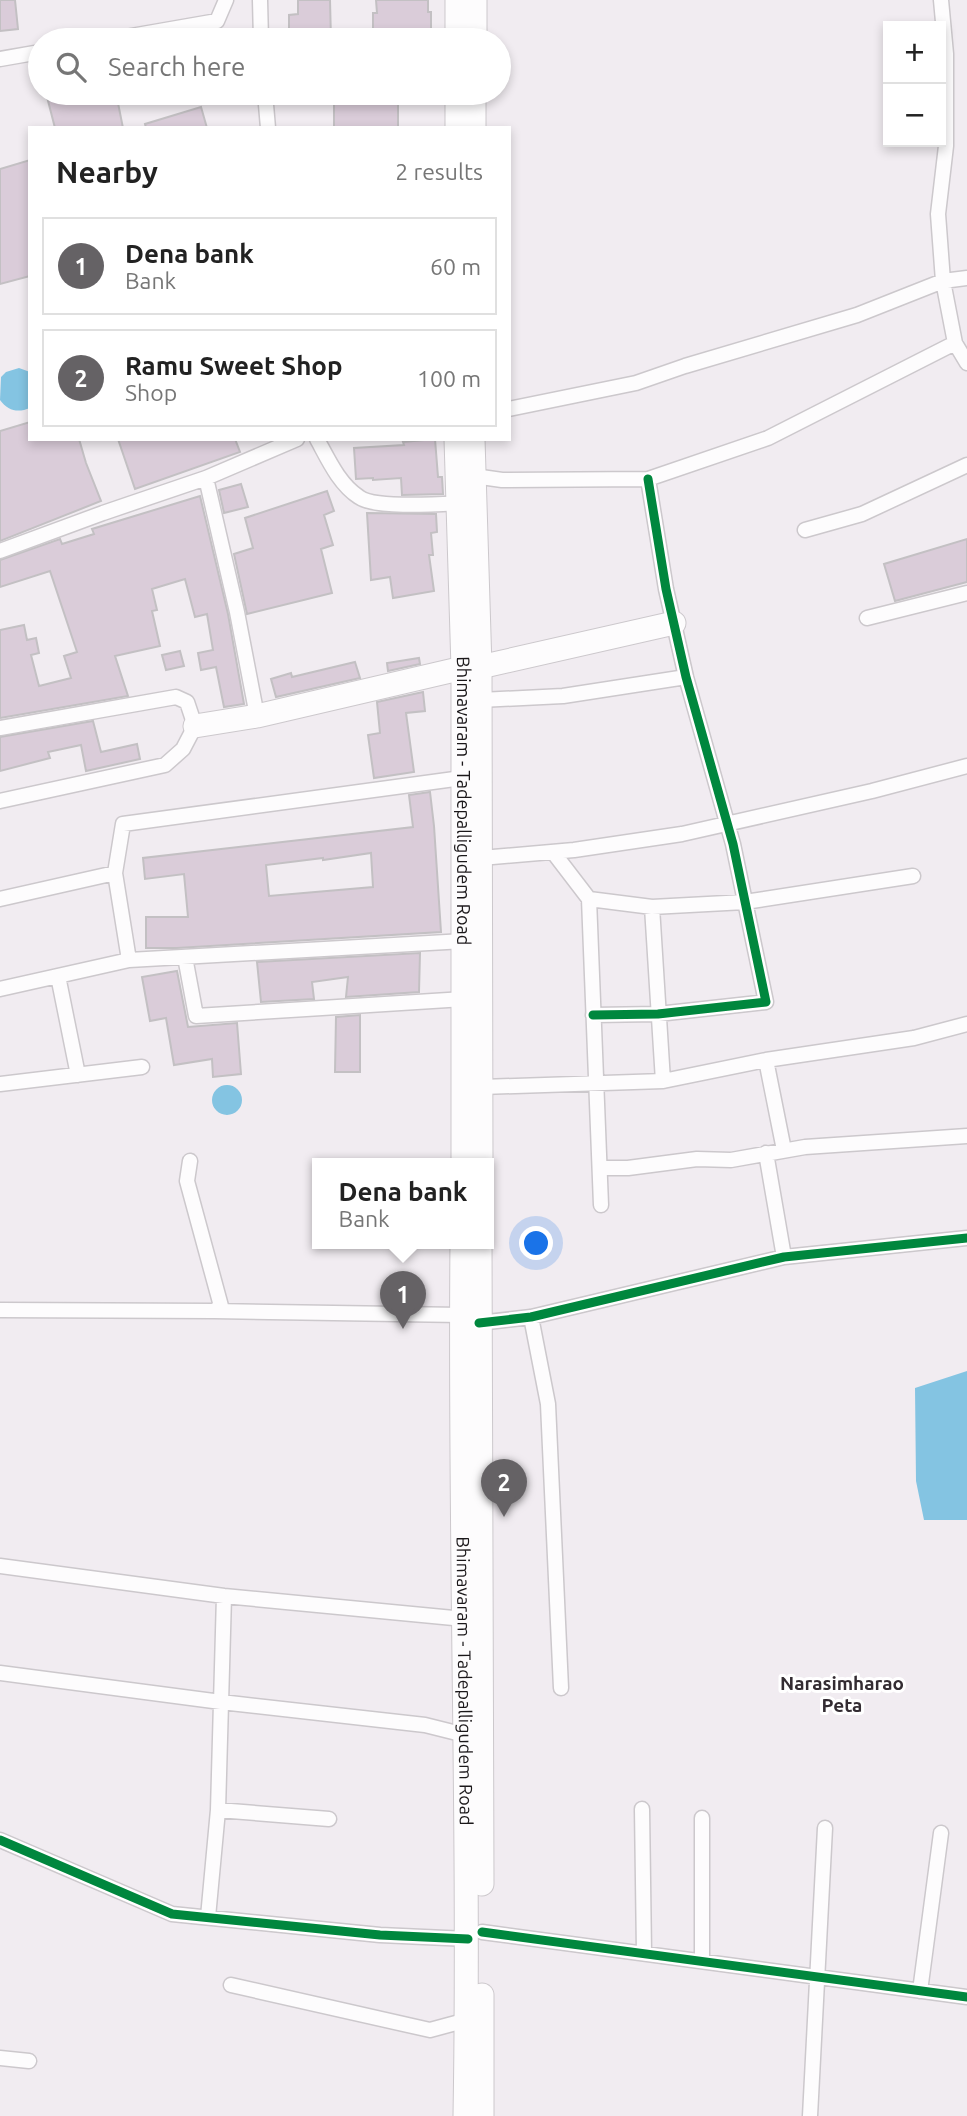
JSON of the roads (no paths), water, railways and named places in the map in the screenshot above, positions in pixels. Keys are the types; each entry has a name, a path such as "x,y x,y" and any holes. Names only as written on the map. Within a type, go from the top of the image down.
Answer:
{"main road":[{"path":"457,0 457,28"},
{"path":"475,0 475,28"},
{"path":"457,105 457,126"},
{"path":"474,105 474,126"},
{"path":"456,441 466,503 472,667 481,700 472,730 481,858 481,1158"},
{"path":"466,503 474,475 473,441"},
{"path":"195,726 257,716 674,623"},
{"name":"Bhimavaram - Tadepalligudem Road","path":"463,1158 462,778 472,730 472,667"},
{"name":"Bhimavaram - Tadepalligudem Road","path":"463,1249 470,1319 464,1619 465,1735 475,1935 467,2020 465,2116"},
{"path":"479,1249 470,1319 475,1935 482,2116"}],"street":[{"path":"177,28 217,21 226,0"},
{"path":"260,0 261,28"},
{"path":"941,0 946,54 946,146 938,214 943,281 955,343 967,363"},
{"path":"0,59 28,53"},
{"path":"266,105 268,126"},
{"path":"511,409 636,383 857,315 943,281 967,278"},
{"path":"474,475 502,480 648,479 768,438 955,343"},
{"path":"0,551 115,508 206,478 292,441"},
{"path":"318,441 338,476 360,499 398,505 466,503"},
{"path":"805,530 862,514 967,465"},
{"path":"206,478 237,612 257,716"},
{"path":"593,1015 659,1014 766,1002 733,844 686,677 666,589 648,479"},
{"path":"867,618 967,593"},
{"path":"481,700 563,696 686,677"},
{"path":"0,728 176,697 187,702 195,726 183,749 165,765 0,801"},
{"path":"481,858 553,852 682,834 872,791 967,766"},
{"path":"129,960 116,873 123,824 462,778"},
{"path":"553,852 589,899 601,1205"},
{"path":"0,899 116,873"},
{"path":"589,899 652,907 746,902 914,876"},
{"path":"652,907 663,1081"},
{"path":"0,989 129,960 464,942"},
{"path":"185,957 196,1016 464,999"},
{"path":"58,976 78,1074"},
{"path":"482,1087 663,1081 766,1060 915,1038 967,1024"},
{"path":"766,1060 784,1150"},
{"path":"0,1084 142,1066"},
{"path":"600,1168 628,1168 697,1159 731,1160 805,1147 967,1136"},
{"path":"766,1153 784,1257"},
{"path":"190,1161 187,1181 221,1306 214,1311"},
{"path":"0,1310 214,1311 470,1319 531,1317 784,1257 967,1238"},
{"path":"531,1317 548,1404 561,1688"},
{"path":"0,1566 224,1596 464,1619"},
{"path":"208,1917 218,1810 224,1596"},
{"path":"0,1674 425,1725 465,1735"},
{"path":"642,1809 644,1954"},
{"path":"218,1810 329,1819"},
{"path":"702,1818 702,1961"},
{"path":"810,2116 825,1828"},
{"path":"919,1991 941,1833"},
{"path":"0,1840 172,1914 380,1936 475,1935 702,1961 967,1997"},
{"path":"231,1985 430,2030 467,2020"},
{"path":"0,2058 29,2061"}],"water":[{"path":"19,368 28,371 28,408 17,411 10,409 0,400 1,377 6,372"},
{"path":"227,1085 238,1089 242,1100 238,1111 227,1115 216,1111 212,1100 216,1089"},
{"path":"967,1371 967,1520 924,1520 916,1481 915,1388"}],"place":[{"name":"Dena bank","path":"403,1329"},
{"name":"Ramu Sweet Shop","path":"504,1517"}],"district":[{"name":"Narasimharao Peta","path":"842,1694"}]}
